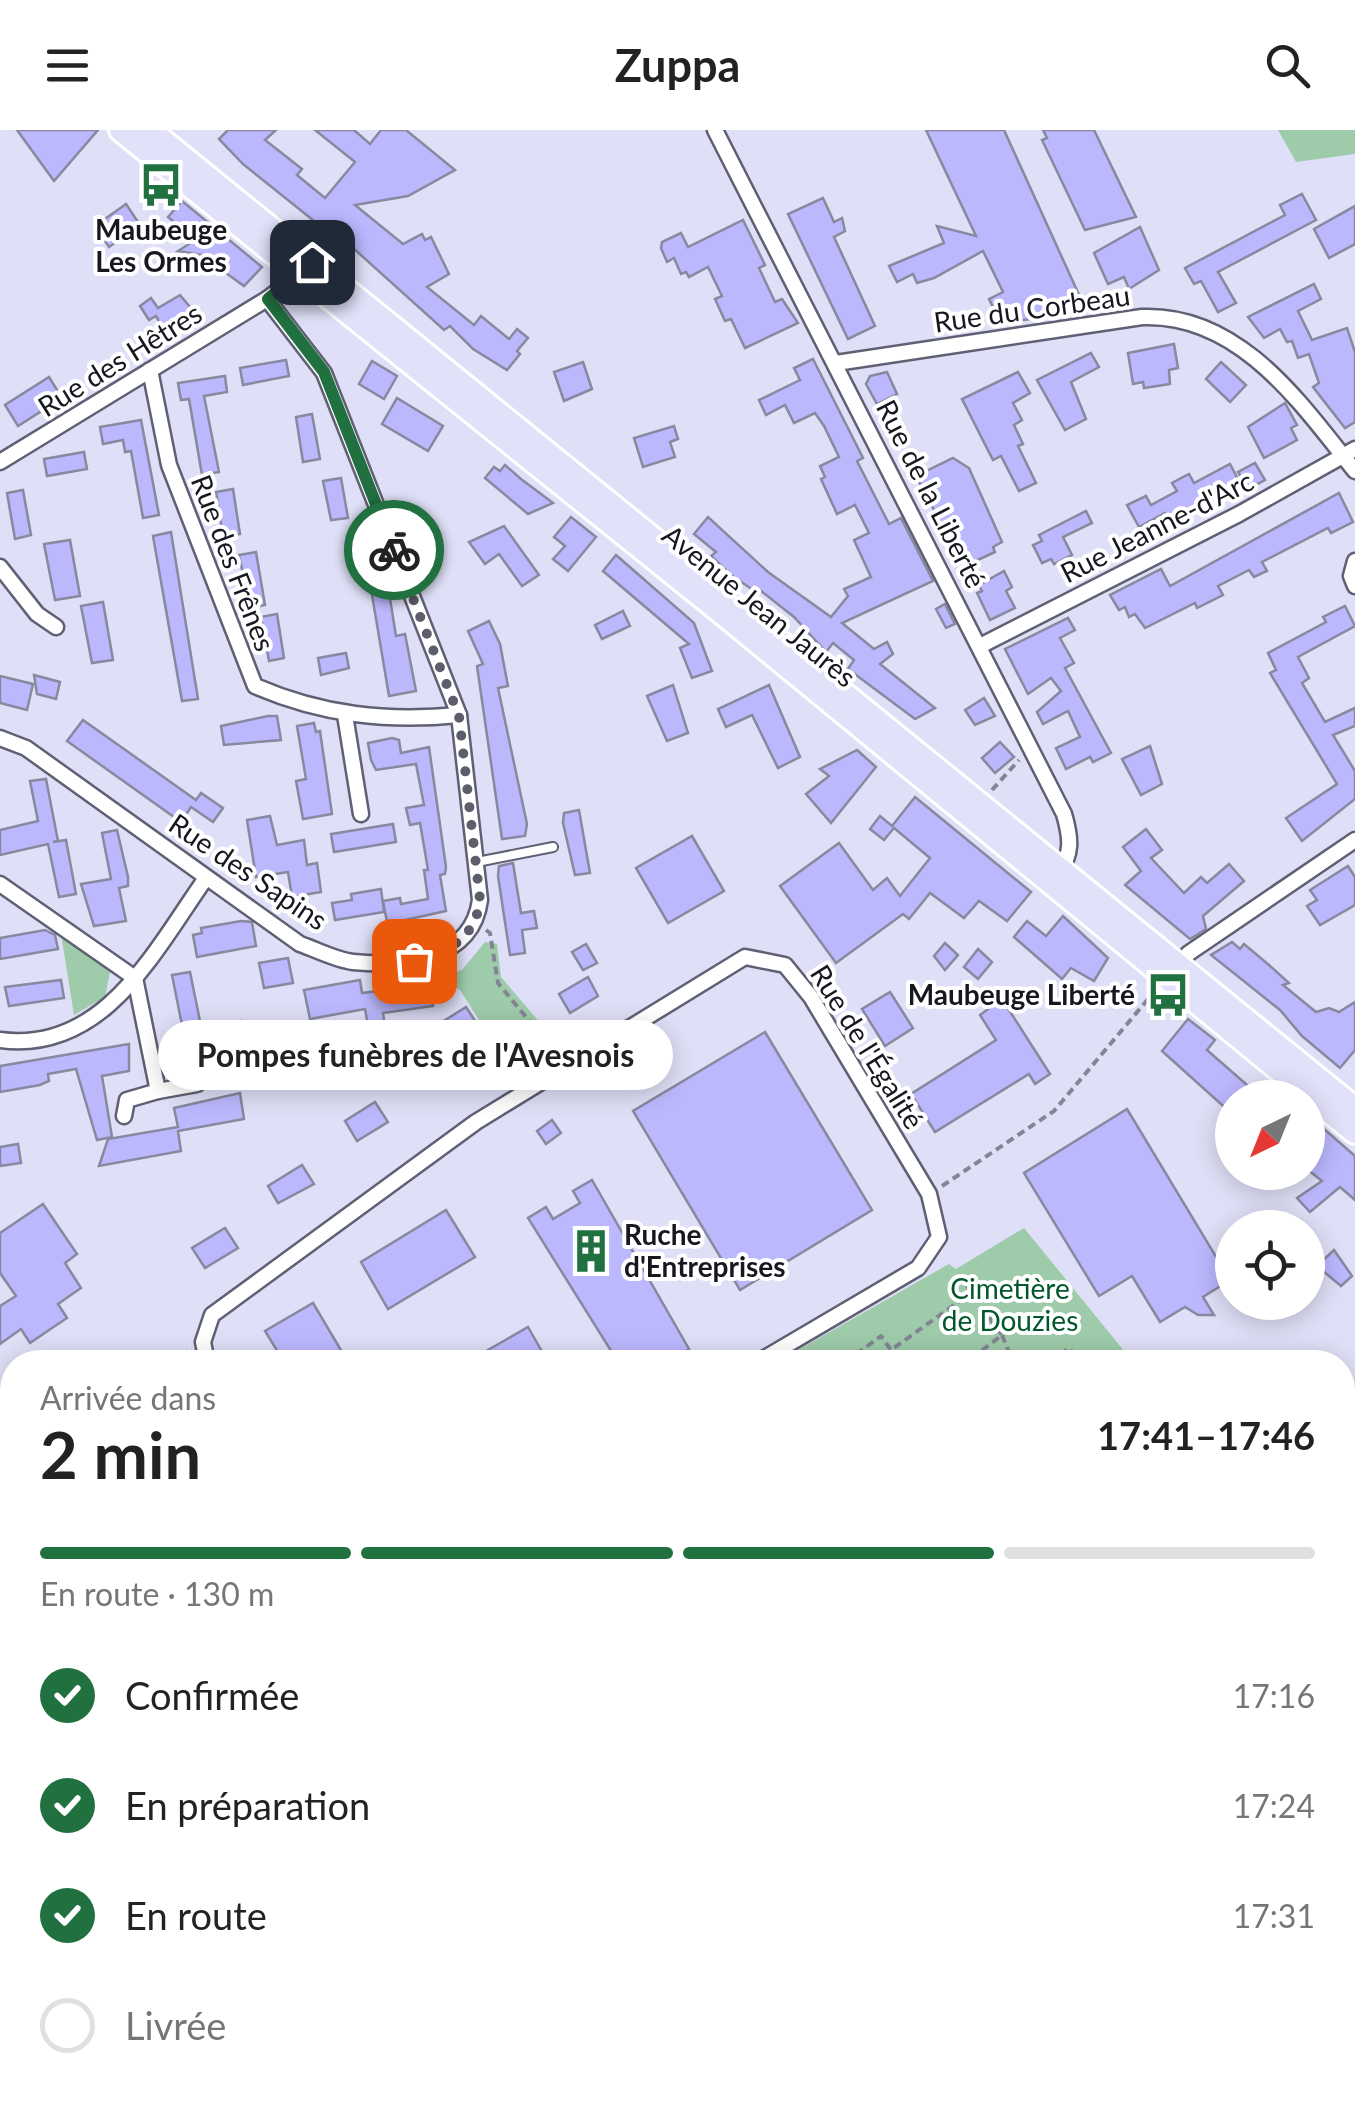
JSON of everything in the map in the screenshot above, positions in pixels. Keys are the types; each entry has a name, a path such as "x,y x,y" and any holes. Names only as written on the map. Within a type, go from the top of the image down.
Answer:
{"main road":[{"name":"Avenue Jean Jaurès","path":"122,130 306,268 978,804 1056,877"},
{"name":"Avenue Jean Jaurès","path":"148,130 306,268 1171,972 1355,1132"},
{"name":"Avenue Jean Jaurès","path":"1171,972 1355,1109"}],"street":[{"name":"Rue de la Liberté","path":"715,130 1030,747 1070,835 1069,856 1056,877"},
{"name":"Rue des Hêtres","path":"0,462 268,299 306,268"},
{"path":"268,299 324,372 459,716 476,862 476,919"},
{"name":"Rue du Corbeau","path":"836,363 1142,317 1188,322 1226,338 1263,364 1349,452 1355,471"},
{"name":"Rue des Frênes","path":"150,370 169,465 255,686 345,715 412,720 459,716"},
{"name":"Rue Jeanne-d'Arc","path":"980,646 1349,452"},
{"path":"1355,561 1351,576 1355,586"},
{"path":"0,567 37,614 56,627"},
{"path":"345,715 360,814"},
{"name":"Rue des Sapins","path":"0,738 26,748 300,944 351,962 414,961 449,951 476,919"},
{"path":"1171,972 1355,840"},
{"path":"0,1040 25,1042 67,1033 108,1008 135,978 206,878"},
{"path":"0,884 135,978 158,1092"},
{"name":"Rue de l'Égalité","path":"203,1342 212,1315 476,1122 564,1064 745,957 785,966 812,997 938,1215 939,1236 932,1253 918,1268 778,1350"},
{"path":"124,1116 126,1100 196,1084"},
{"path":"203,1342 205,1350"}],"lane":[{"path":"476,862 553,846"}],"path":[{"path":"978,804 1030,747"},
{"path":"476,919 490,933 498,983 564,1064"},
{"path":"929,1194 1054,1111 1171,972"},
{"path":"958,1275 1002,1335 1008,1350"},
{"path":"862,1350 881,1336 891,1350 971,1293"},
{"path":"983,1350 1002,1335"},
{"path":"190,1350 203,1342"}],"green space":[{"path":"1278,130 1355,130 1355,154 1296,162"},
{"path":"61,934 110,972 105,997 74,1015"},
{"path":"485,942 497,944 501,977 553,1038 510,1069 460,990 437,977 462,970"},
{"name":"Cimetière de Douzies","path":"1024,1228 1123,1350 798,1350 949,1264 956,1269"}],"building":[{"path":"17,130 98,130 54,181"},
{"path":"228,130 276,130 265,140 302,169 297,175 325,198 355,162 315,130 354,130 370,144 381,130 406,130 455,170 408,196 355,205 403,244 422,234 425,240 431,237 449,274 427,287 474,325 481,316 509,339 517,329 528,338 507,370 473,349 450,326 444,330 332,229 329,233 243,164 219,139"},
{"path":"926,130 1004,130 1085,308 1075,313 1001,323 989,299 1003,292 983,251 934,278 917,283 913,274 897,282 889,266 944,243 937,226 976,236"},
{"path":"1043,130 1094,130 1136,217 1085,230 1042,140 1047,138"},
{"path":"1302,194 1316,220 1218,272 1236,303 1218,312 1201,281 1194,284 1185,268 1285,215 1280,205"},
{"path":"823,198 834,222 842,218 845,231 834,237 875,326 848,339 788,214"},
{"path":"182,201 262,267 244,286 201,255 178,251 189,244 174,232 179,226 168,217"},
{"path":"126,204 140,225 109,247 95,226"},
{"path":"1355,206 1355,244 1329,258 1314,229"},
{"path":"743,220 765,265 759,268 775,302 782,299 798,323 745,348 731,319 725,321 715,299 722,296 708,267 689,277 686,272 681,274 674,258 667,262 661,248 662,242 681,233 688,247"},
{"path":"1140,227 1159,270 1129,289 1124,277 1108,284 1094,253"},
{"path":"1314,284 1321,299 1298,311 1312,340 1347,328 1355,352 1355,422 1345,428 1313,387 1319,383 1309,354 1298,358 1292,341 1287,342 1280,329 1264,338 1248,317"},
{"path":"180,295 200,319 168,338 156,316 149,320 140,306 151,298 158,308"},
{"path":"1174,344 1178,368 1169,370 1170,384 1144,388 1143,382 1133,384 1128,353"},
{"path":"1091,353 1099,367 1071,382 1086,419 1065,430 1037,380"},
{"path":"813,359 863,458 857,461 889,524 901,518 933,581 842,623 874,649 887,642 893,654 880,664 935,708 915,719 848,669 854,660 833,643 826,652 794,617 756,587 753,590 731,575 711,556 716,552 694,534 708,517 768,572 831,617 848,596 844,589 871,577 854,540 869,533 855,505 837,514 821,479 825,477 820,466 839,457 824,426 815,413 794,423 785,405 766,415 759,400 800,380 794,368"},
{"path":"286,360 289,376 243,385 240,368"},
{"path":"372,361 397,376 384,399 359,384"},
{"path":"583,362 592,389 564,401 554,372"},
{"path":"1221,362 1246,385 1230,402 1206,379"},
{"path":"887,372 897,394 877,404 866,384 870,376"},
{"path":"1018,372 1030,393 1013,403 1022,420 1014,425 1023,444 1018,446 1036,483 1019,491 1001,456 993,460 962,399"},
{"path":"225,376 227,392 204,396 219,472 202,475 189,399 181,400 178,383"},
{"path":"49,377 62,398 18,426 5,405"},
{"path":"397,398 443,426 428,451 382,424"},
{"path":"1285,403 1297,425 1291,428 1297,440 1264,458 1248,427"},
{"path":"312,414 320,459 303,462 296,417"},
{"path":"141,420 159,515 143,518 131,451 125,452 123,440 103,444 100,427"},
{"path":"674,426 678,439 670,442 675,457 643,467 634,438"},
{"path":"84,452 87,469 47,476 44,459"},
{"path":"953,458 969,468 1002,542 993,547 995,552 969,564 961,546 955,550 916,476"},
{"path":"1255,463 1265,480 1248,489 1238,472"},
{"path":"1230,464 1240,483 1170,521 1165,513 1139,527 1127,505 1146,496 1151,505 1177,491 1172,483 1189,474 1194,483"},
{"path":"505,465 553,503 528,514 485,478 494,467 500,471"},
{"path":"341,478 348,518 331,520 323,481"},
{"path":"233,489 240,534 223,537 216,492"},
{"path":"23,490 31,535 15,539 7,493"},
{"path":"1339,493 1353,522 1331,533 1328,528 1262,562 1267,571 1254,577 1249,570 1218,586 1223,595 1197,608 1195,603 1145,628 1135,614 1129,617 1125,607 1119,610 1110,595 1161,569 1170,586"},
{"path":"1086,511 1092,523 1063,537 1072,555 1054,564 1051,559 1042,563 1033,545 1042,541 1039,535"},
{"path":"571,517 596,537 568,571 553,559 565,546 554,537"},
{"path":"504,526 539,575 522,586 499,554 485,564 469,542"},
{"path":"171,532 198,699 182,701 153,536"},
{"path":"362,533 369,573 354,576 347,536"},
{"path":"70,540 80,596 55,600 44,544"},
{"path":"256,552 265,605 250,608 239,555"},
{"path":"616,555 694,623 712,671 692,678 680,648 689,644 603,571"},
{"path":"1004,571 1012,587 1006,591 1015,608 990,620 977,593 982,591 979,585"},
{"path":"388,586 396,636 405,634 416,691 389,696 371,589"},
{"path":"103,602 113,660 92,663 81,606"},
{"path":"945,604 955,624 946,628 936,609"},
{"path":"1345,606 1355,626 1298,657 1309,678 1302,683 1325,722 1355,708 1355,726 1333,735 1355,771 1355,799 1302,841 1286,818 1337,784 1270,673 1276,670 1268,653 1326,622 1323,617"},
{"path":"623,611 630,626 602,639 595,625"},
{"path":"277,614 284,658 269,661 261,617"},
{"path":"1068,618 1075,630 1060,638 1074,663 1065,668 1111,753 1093,762 1090,757 1066,769 1056,748 1080,737 1068,711 1043,724 1037,712 1061,691 1051,678 1028,694 1005,649"},
{"path":"489,621 500,644 508,686 498,688 527,824 525,836 502,839 477,666 483,664 468,631"},
{"path":"346,653 349,668 321,675 318,658"},
{"path":"34,675 60,682 56,699 37,694"},
{"path":"0,676 33,684 27,710 0,703"},
{"path":"673,685 688,733 667,741 647,696"},
{"path":"769,685 800,757 778,768 752,715 726,727 718,709"},
{"path":"984,698 995,716 975,725 965,710"},
{"path":"277,716 281,740 224,745 221,726"},
{"path":"83,720 196,800 201,793 223,808 213,822 191,807 181,822 67,741"},
{"path":"314,723 316,732 320,731 332,814 303,819 296,781 306,779 297,726"},
{"path":"399,740 401,753 429,747 446,867 445,874 440,875 446,911 387,922 383,901 400,898 401,904 428,899 424,870 428,870 420,823 410,825 406,808 424,805 416,764 376,770 371,760 368,743"},
{"path":"1000,742 1014,757 995,773 982,758"},
{"path":"1150,746 1162,784 1141,795 1122,759"},
{"path":"857,750 876,767 831,823 806,794 829,776 820,769"},
{"path":"46,779 58,841 53,842 66,840 76,894 59,897 48,844 0,855 0,830 38,821 30,781"},
{"path":"915,797 1031,892 1007,921 979,901 964,918 930,893 909,919 903,914 836,963 780,886 839,843 873,890 887,878 900,896 930,858 894,828 884,840 870,829 880,816 892,826"},
{"path":"579,810 590,873 575,875 563,823 564,813"},
{"path":"270,816 277,845 304,840 307,865 317,863 321,892 292,897 288,872 256,877 247,820"},
{"path":"393,824 396,842 334,852 331,834"},
{"path":"1146,829 1162,850 1151,858 1184,893 1201,877 1207,883 1229,864 1244,881 1203,916 1206,929 1190,939 1125,885 1141,871 1123,847"},
{"path":"117,830 128,877 128,886 119,888 126,921 94,926 81,884 111,879 102,833"},
{"path":"692,836 724,891 668,923 636,868"},
{"path":"513,863 521,913 534,911 537,928 522,930 525,953 510,955 498,876 499,866"},
{"path":"1348,866 1355,877 1355,905 1320,925 1307,906 1317,900 1310,890"},
{"path":"381,889 384,912 335,920 332,903 352,900 351,894"},
{"path":"1063,916 1108,958 1094,981 1071,968 1062,979 1014,937 1027,921 1046,936"},
{"path":"252,922 256,946 197,957 193,935 202,933 201,928"},
{"path":"45,930 55,935 58,949 0,959 0,938"},
{"path":"1232,942 1240,949 1244,944 1289,983 1283,985 1316,1012 1329,1008 1339,1012 1355,1002 1355,1050 1340,1068 1302,1036 1280,1010 1211,955"},
{"path":"945,943 958,955 945,970 934,956"},
{"path":"586,944 597,963 583,970 572,952"},
{"path":"978,949 992,962 978,979 964,967"},
{"path":"288,958 293,983 264,988 259,963"},
{"path":"190,972 201,1026 183,1030 172,975"},
{"path":"588,977 598,996 570,1013 559,994"},
{"path":"61,980 64,998 9,1006 5,987"},
{"path":"360,980 362,993 429,984 433,1006 383,1013 387,1039 371,1042 365,1009 310,1019 304,990"},
{"path":"890,992 913,1028 885,1046 862,1009"},
{"path":"1002,999 1050,1074 1035,1084 1029,1074 935,1132 911,1094 996,1040 980,1015"},
{"path":"466,1007 485,1036 470,1046 475,1055 441,1076 421,1044 427,1040 426,1032"},
{"path":"1188,1019 1215,1040 1207,1050 1241,1080 1215,1080 1215,1099 1162,1051"},
{"path":"241,1021 250,1074 225,1078 216,1025"},
{"path":"765,1032 872,1210 740,1290 633,1111"},
{"path":"129,1044 129,1071 102,1076 112,1137 97,1140 76,1069 48,1074 49,1081 40,1085 0,1092 0,1066"},
{"path":"291,1056 295,1074 274,1077 272,1060"},
{"path":"240,1093 244,1119 178,1131 181,1151 99,1166 108,1139 178,1127 174,1108"},
{"path":"375,1102 388,1122 357,1141 345,1121"},
{"path":"1127,1109 1215,1255 1215,1289 1203,1297 1214,1315 1198,1315 1185,1307 1160,1322 1132,1276 1099,1296 1024,1173"},
{"path":"552,1120 561,1133 546,1144 537,1131"},
{"path":"1325,1130 1355,1156 1355,1200 1340,1187 1312,1210 1297,1198 1309,1190 1325,1190"},
{"path":"18,1144 21,1163 0,1166 0,1147"},
{"path":"302,1165 314,1184 278,1203 268,1186"},
{"name":"Ruche d'Entreprises","path":"592,1180 689,1349 610,1350 528,1218 546,1207 553,1219 580,1203 573,1191"},
{"path":"43,1204 77,1254 65,1263 81,1288 58,1304 67,1318 30,1343 21,1329 0,1344 0,1306 16,1296 0,1273 0,1233"},
{"path":"446,1210 475,1257 388,1309 361,1262"},
{"path":"225,1228 238,1248 205,1268 192,1248"},
{"path":"1334,1250 1352,1276 1341,1286 1325,1273 1325,1258"},
{"path":"313,1303 341,1350 277,1350 265,1331"},
{"path":"528,1327 541,1350 488,1350"}],"way so far":[{"path":"394,550 459,716 480,900 478,916 464,939 449,951 414,961"}],"place":[{"name":"Maubeuge Les Ormes","path":"161,185"},
{"name":"Pompes funèbres de l'Avesnois","path":"414,961"},
{"name":"Maubeuge Liberté","path":"1168,995"},
{"name":"Ruche d'Entreprises","path":"591,1251"}],"route":[{"path":"312,262 268,299 324,372 394,550"}]}
